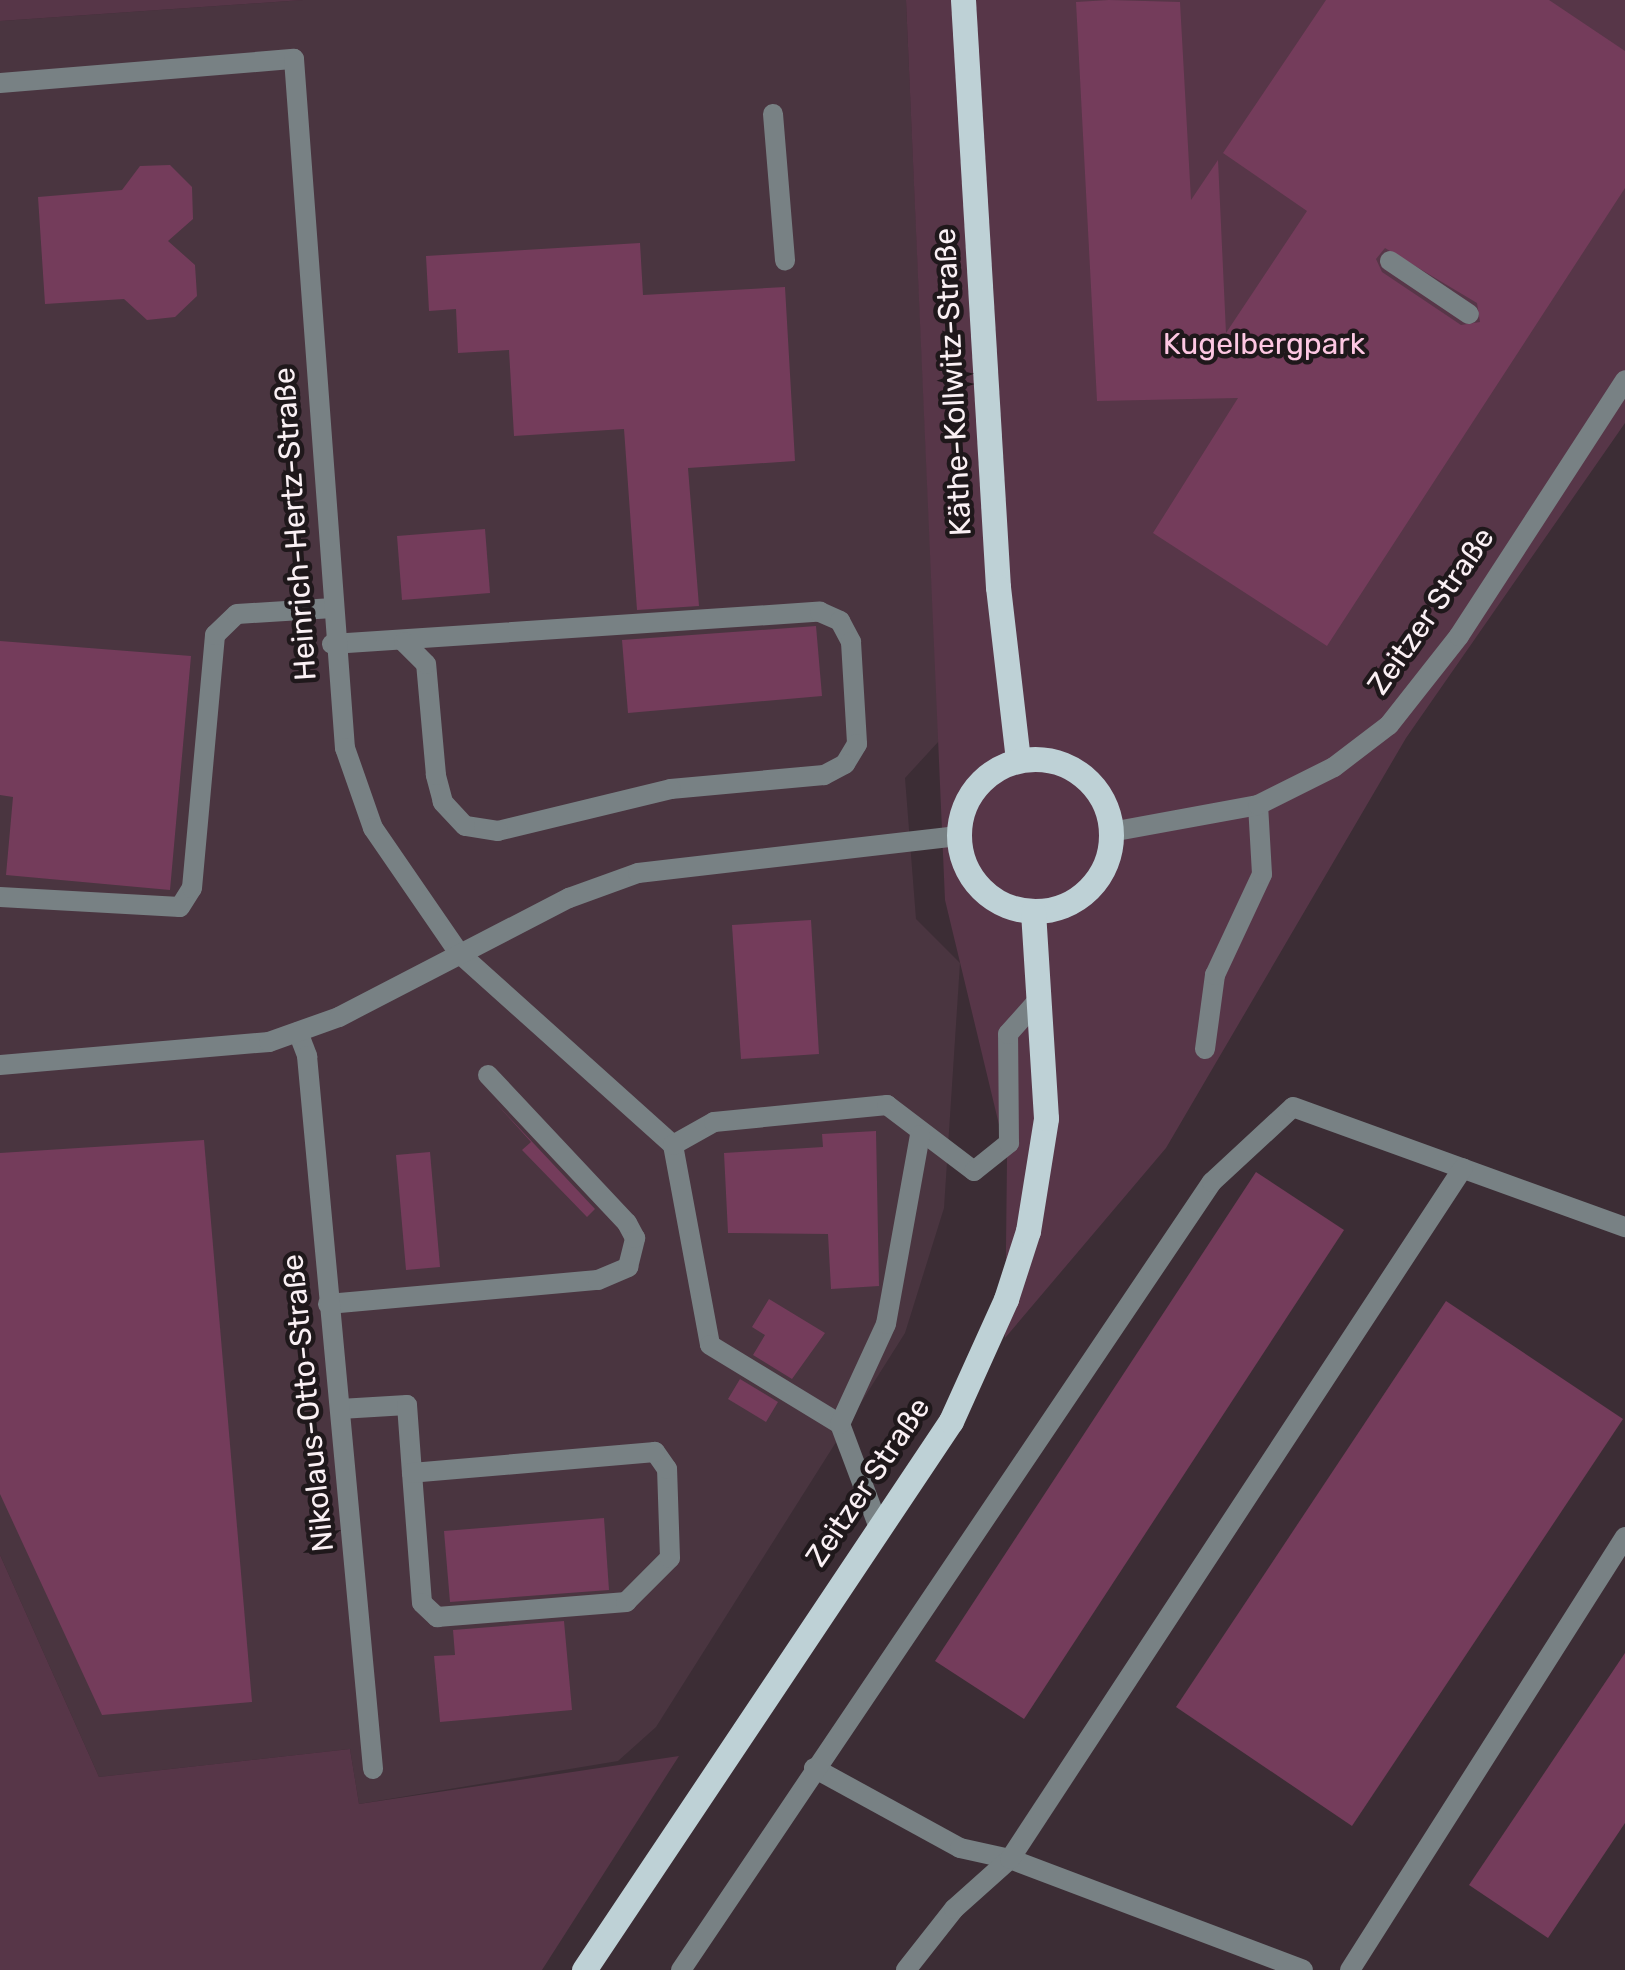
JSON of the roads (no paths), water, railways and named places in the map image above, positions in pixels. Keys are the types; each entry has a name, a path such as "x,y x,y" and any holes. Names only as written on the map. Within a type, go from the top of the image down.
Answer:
{"main road":[{"name":"Käthe-Kollwitz-Straße","path":"963,0 998,587 1018,760"},
{"path":"1018,760 1075,770 1097,790 1111,832 1090,888 1034,912 980,889 958,836 974,787 1018,760"},
{"name":"Zeitzer Straße","path":"584,1970 878,1525 952,1421 1017,1269 1046,1118 1034,912"}],"street":[{"name":"Heinrich-Hertz-Straße","path":"0,83 294,59 333,608 332,644 356,790 408,885 459,952 674,1145"},
{"path":"773,114 784,261"},
{"path":"1390,261 1469,314"},
{"name":"Zeitzer Straße","path":"1111,832 1258,805 1334,766 1389,725 1459,636 1625,380"},
{"path":"0,897 180,907 192,888 215,636 238,614 333,608"},
{"path":"332,644 820,612 840,621 851,642 857,744 845,764 824,775 643,793 565,820 498,831 465,826 444,802 436,775 426,664 404,642"},
{"path":"1206,1048 1215,975 1262,874 1258,805"},
{"path":"0,1065 269,1042 638,873 958,836"},
{"path":"878,1525 840,1424 710,1345 674,1145 714,1122 887,1105 920,1135 974,1171 1009,1143 1008,1034 1040,998"},
{"name":"Nikolaus-Otto-Straße","path":"298,1032 308,1056 373,1769"},
{"path":"328,1304 598,1280 628,1267 635,1238 627,1223 488,1075"},
{"path":"681,1970 1212,1182 1292,1106 1625,1226"},
{"path":"840,1424 886,1324 920,1135"},
{"path":"906,1970 954,1909 1010,1859 1464,1168"},
{"path":"340,1409 407,1405 412,1472 422,1603 437,1617 626,1602 670,1558 667,1470 655,1452 412,1472"},
{"path":"1350,1970 1625,1537"},
{"path":"814,1768 960,1848 1010,1859 1302,1970"}],"park label":[{"name":"Kugelbergpark","path":"1264,344"}]}
